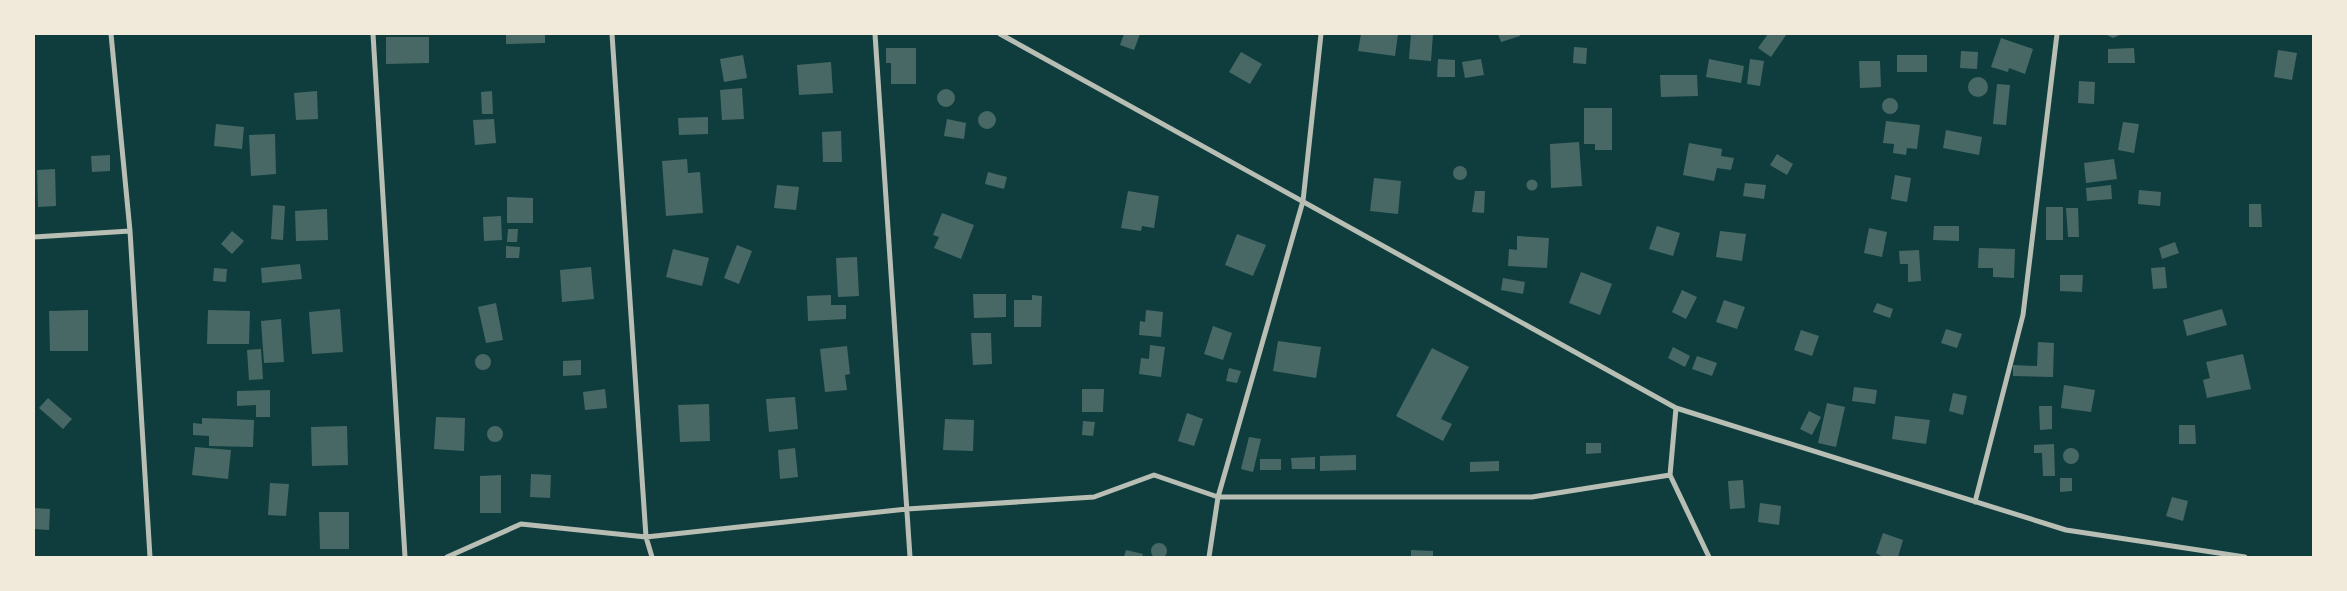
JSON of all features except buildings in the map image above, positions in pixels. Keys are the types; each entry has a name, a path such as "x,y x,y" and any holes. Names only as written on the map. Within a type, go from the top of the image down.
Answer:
{"street":[{"path":"111,34 130,230 150,557"},
{"path":"373,34 405,557"},
{"path":"612,34 646,537 652,557"},
{"path":"875,34 910,557"},
{"path":"1000,34 1676,408 2066,530 2245,557"},
{"path":"1209,557 1218,497 1302,201 1321,34"},
{"path":"1975,502 2024,315 2057,34"},
{"path":"34,237 130,230"},
{"path":"1676,408 1670,475 1709,557"},
{"path":"447,557 521,524 646,537 907,509 1094,497 1154,475 1218,497 1532,497 1670,475"}]}
